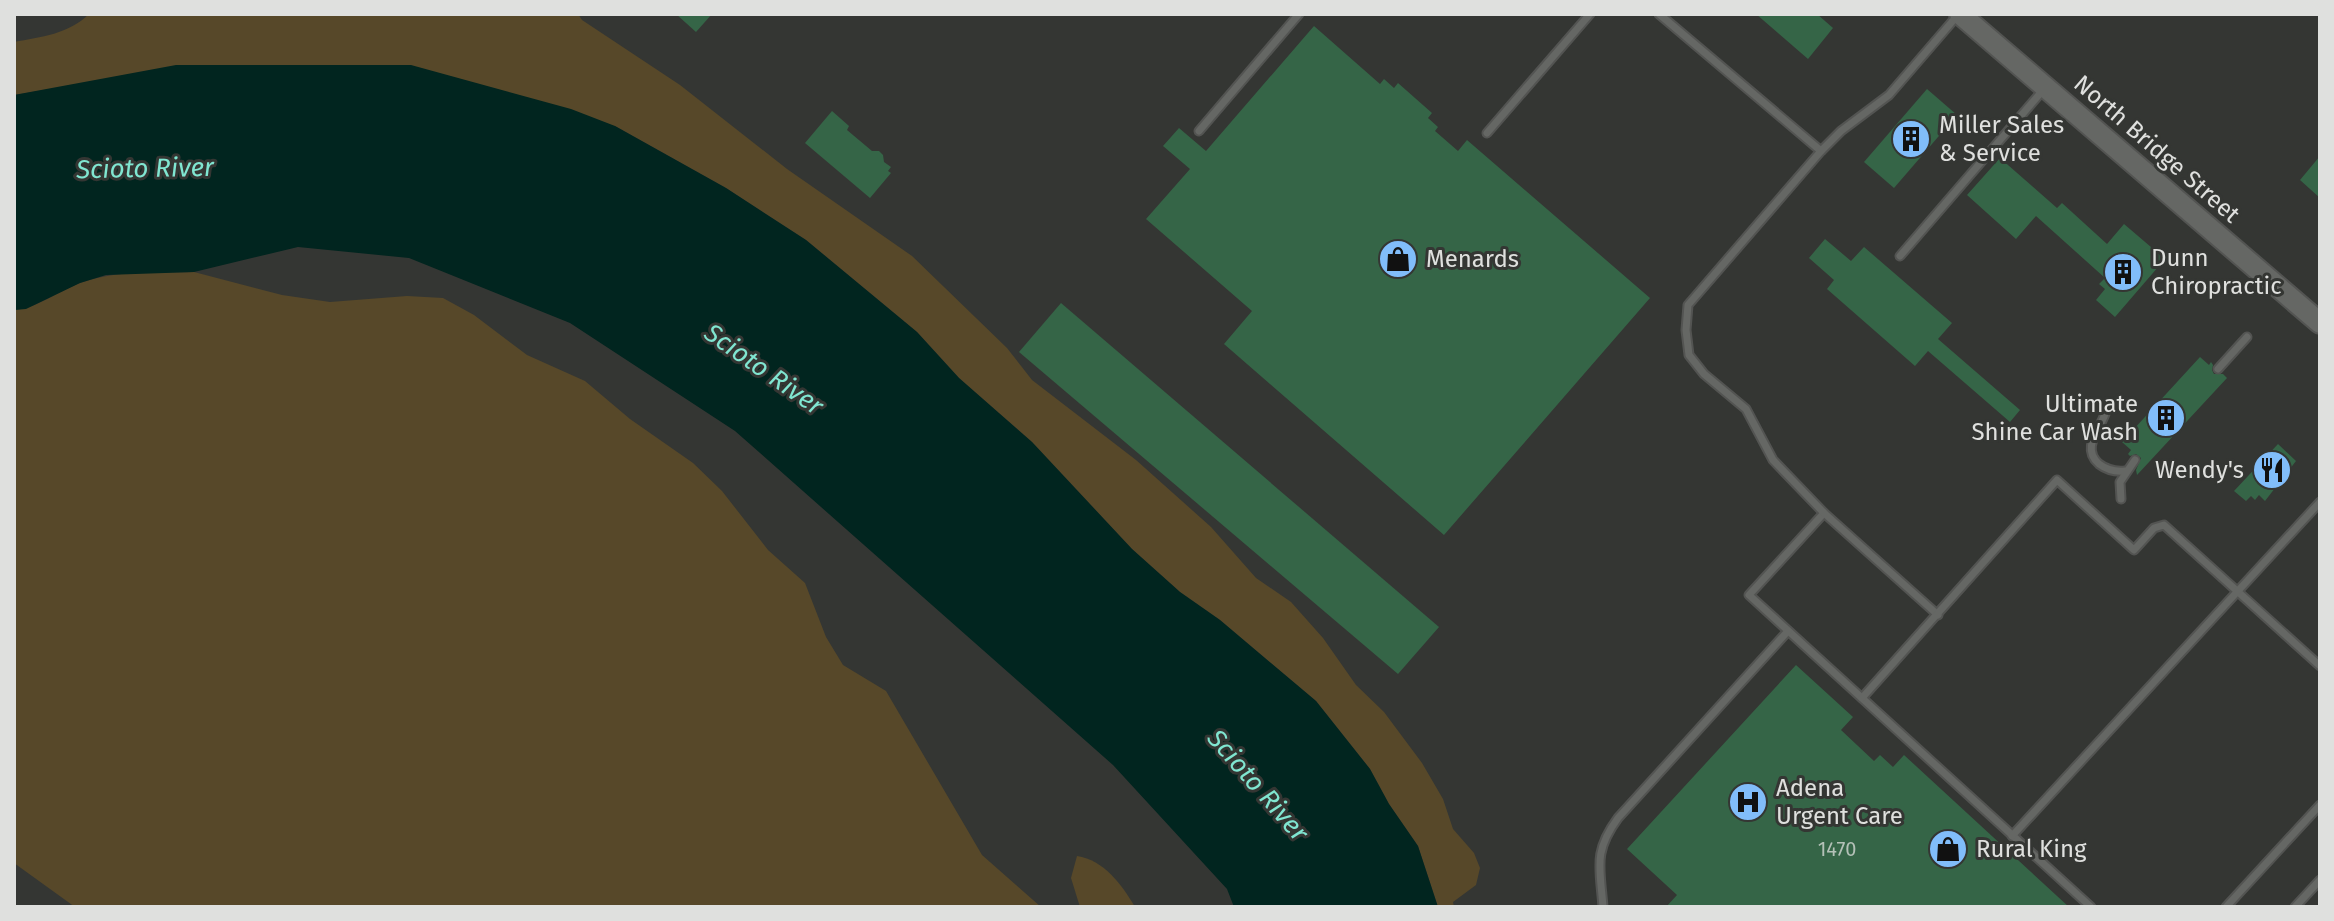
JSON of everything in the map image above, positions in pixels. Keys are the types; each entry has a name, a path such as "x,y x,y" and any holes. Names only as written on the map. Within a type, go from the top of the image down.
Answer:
{"main road":[{"name":"North Bridge Street","path":"1959,14 2320,323"}],"lane":[{"path":"1199,131 1299,14"},
{"path":"1487,133 1590,14"},
{"path":"1659,14 1821,151"},
{"path":"1938,615 1824,513 1773,460 1746,409 1704,374 1689,355 1686,330 1688,305 1821,151 1841,131 1889,95 1959,14"},
{"path":"1900,256 2046,88"},
{"path":"2218,369 2247,337"},
{"path":"2105,414 2090,444 2091,453 2106,469 2125,471"},
{"path":"2121,499 2120,482 2135,460"},
{"path":"1862,698 2057,480 2134,550 2154,528 2164,525 2320,666"},
{"path":"2012,836 2320,502"},
{"path":"1824,513 1749,595 2091,907"},
{"path":"1603,907 1599,851 1604,836 1788,631"},
{"path":"2226,907 2320,805"},
{"path":"2295,907 2320,880"}],"shaded area":[{"path":"89,14 578,14 582,20 680,85 787,169 912,256 1007,348 1032,380 1136,460 1211,527 1256,578 1291,602 1323,638 1356,685 1384,712 1422,763 1443,799 1453,829 1474,853 1480,868 1476,885 1453,902 1454,907 1438,907 1418,846 1370,769 1316,701 1220,620 1180,592 1132,549 1032,442 959,378 917,332 806,240 726,188 615,126 64,87 14,95 14,42 64,30"},
{"path":"194,272 282,295 330,302 407,296 443,298 474,315 527,355 585,381 630,419 693,463 722,491 768,550 805,583 826,637 843,665 886,691 982,855 1041,907 75,907 14,863 14,310 32,306 74,285 96,278 138,273"},
{"path":"1077,856 1104,868 1135,907 1080,907 1071,878"}],"water":[{"name":"Scioto River","path":"176,65 411,65 571,109 615,126 726,188 806,240 917,332 959,378 1032,442 1132,549 1180,592 1220,620 1316,701 1370,769 1418,846 1438,907 1234,907 1227,889 1113,765 735,431 570,323 409,258 298,247 194,272 106,275 80,283 26,309 14,310 14,95"}],"building":[{"path":"676,14 712,14 696,32"},
{"path":"1756,14 1817,14 1833,28 1808,59"},
{"name":"Menards","path":"1314,26 1380,84 1384,79 1394,88 1398,83 1432,113 1428,118 1438,127 1435,131 1458,151 1467,140 1650,298 1444,535 1224,344 1252,311 1146,219 1190,169 1163,146 1179,128 1206,151"},
{"name":"Miller Sales & Service","path":"1927,89 1957,115 1894,188 1864,162"},
{"path":"832,111 849,126 847,130 872,151 879,151 884,162 891,167 888,171 891,173 870,198 805,143"},
{"path":"2320,156 2320,198 2300,180"},
{"path":"2000,158 2057,208 2062,203 2107,244 2124,224 2165,259 2115,317 2096,300 2105,289 2099,284 2105,278 2036,216 2016,239 1967,195"},
{"path":"1825,239 1851,261 1864,247 1952,323 1938,339 2020,410 2010,422 1928,351 1915,366 1827,289 1834,280 1809,258"},
{"path":"1061,303 1439,627 1398,674 1019,352"},
{"name":"Ultimate Shine Car Wash","path":"2200,357 2209,365 2211,362 2214,374 2223,374 2227,378 2137,475 2141,458 2136,454 2130,456 2131,450 2122,442"},
{"name":"Wendy's","path":"2278,444 2296,461 2265,501 2259,495 2255,500 2251,496 2246,501 2234,491"},
{"path":"1796,665 1853,717 1841,730 1874,761 1880,755 1893,767 1904,755 2069,907 1666,907 1677,895 1627,849"}],"place":[{"name":"Miller Sales & Service","path":"1911,139"},
{"name":"Menards","path":"1398,259"},
{"name":"Dunn Chiropractic","path":"2123,272"},
{"name":"Ultimate Shine Car Wash","path":"2166,418"},
{"name":"Wendy's","path":"2272,470"},
{"name":"Adena Urgent Care","path":"1748,802"},
{"name":"Rural King","path":"1948,849"}]}
